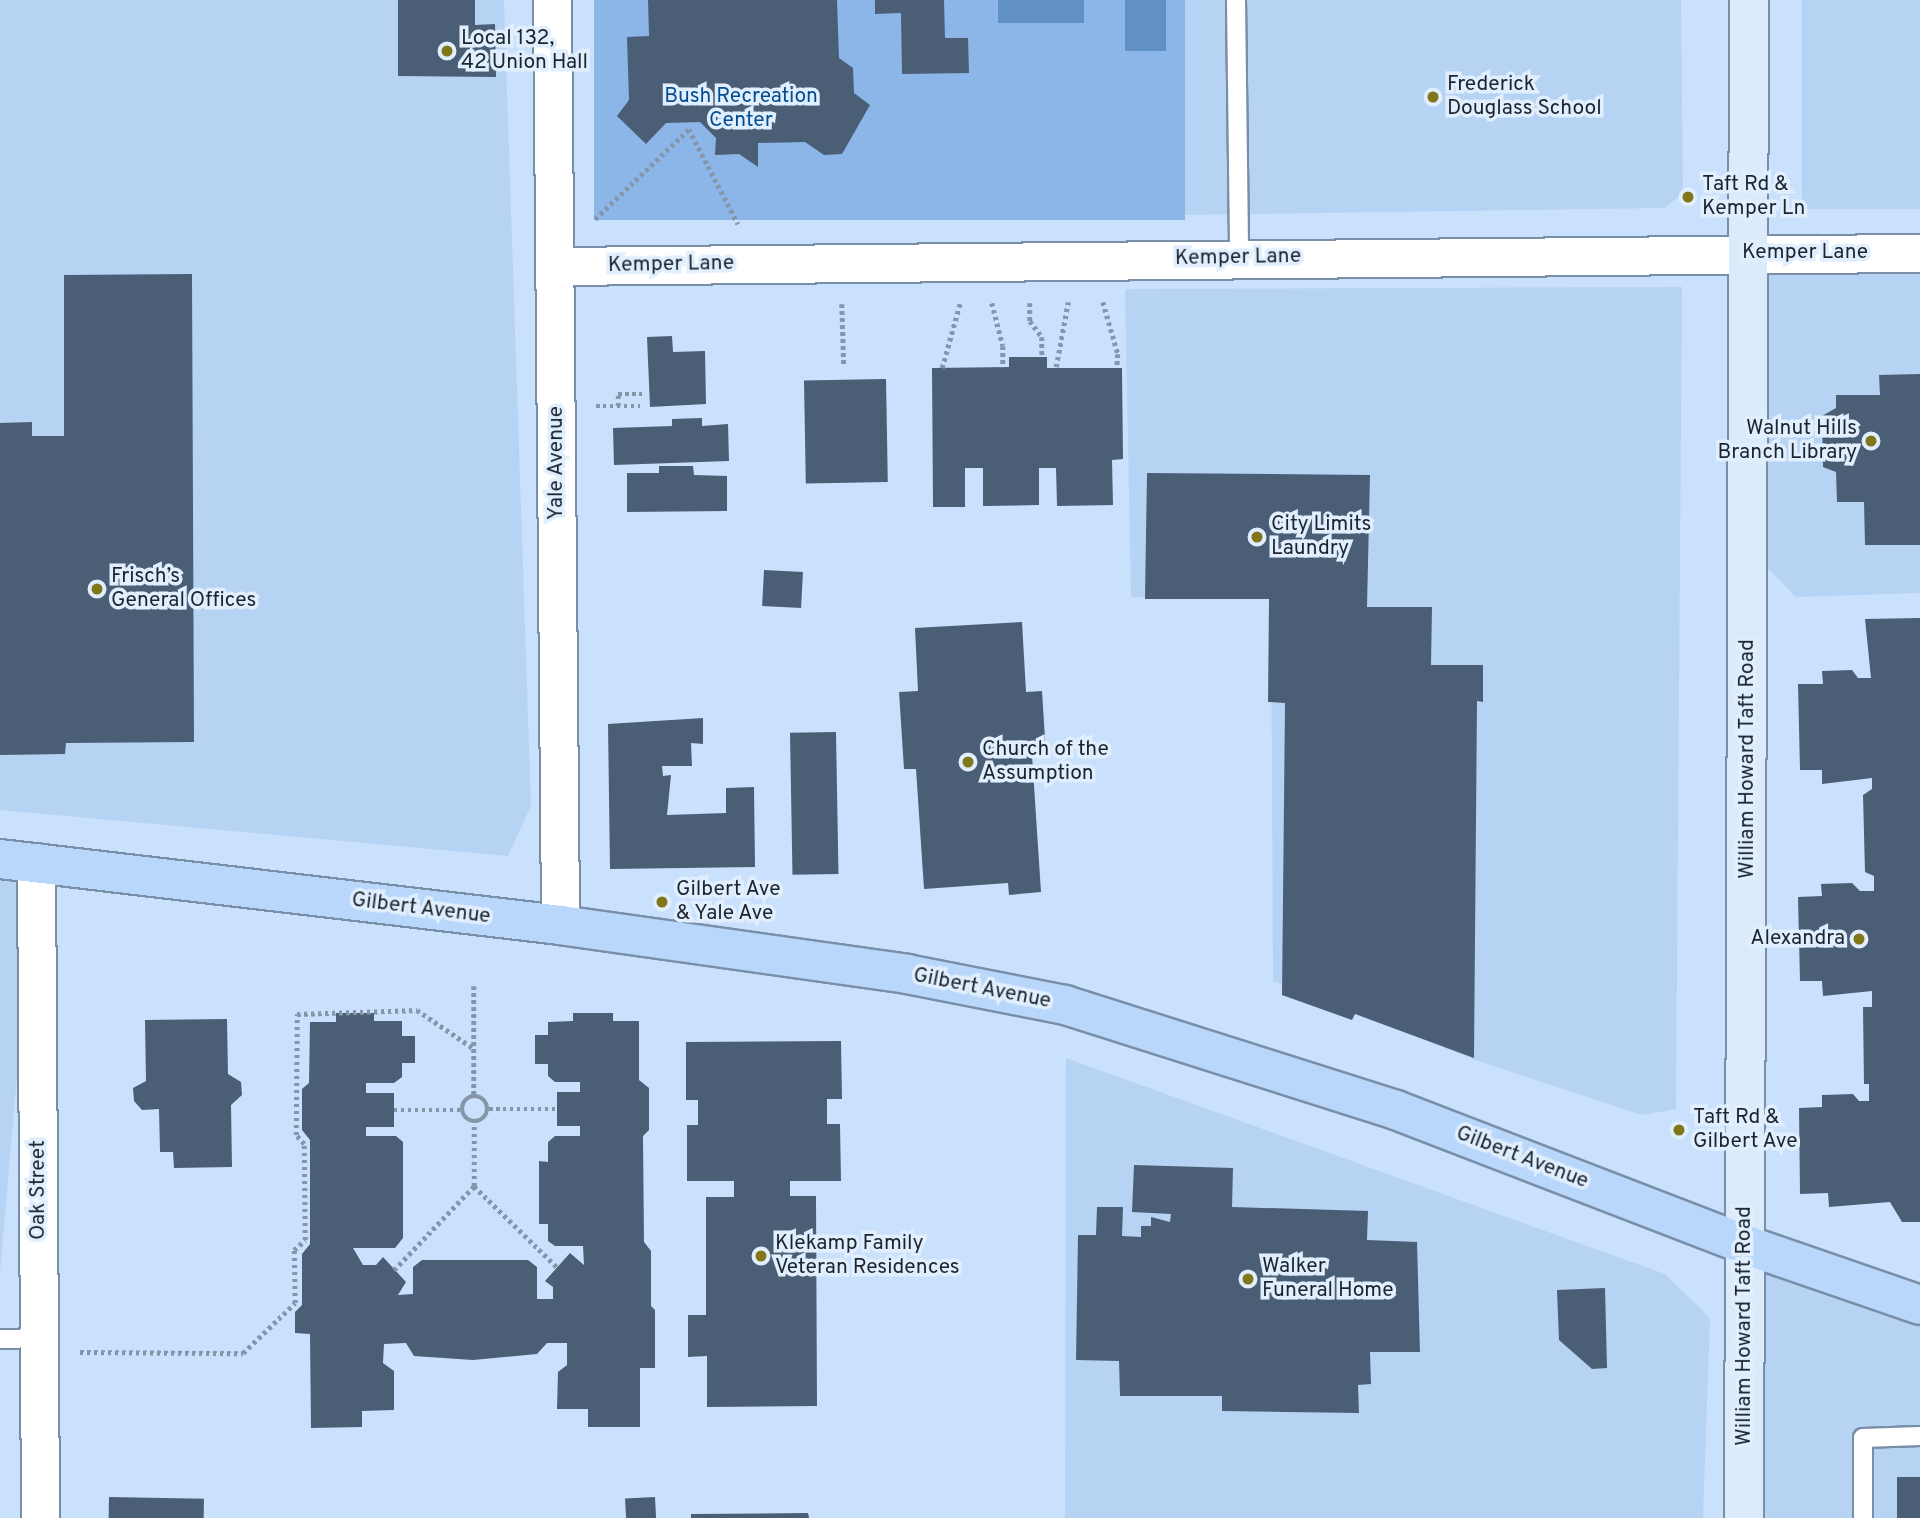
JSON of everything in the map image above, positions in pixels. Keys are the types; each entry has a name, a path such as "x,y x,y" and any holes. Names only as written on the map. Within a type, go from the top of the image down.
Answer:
{"main road":[{"name":"Gilbert Avenue","path":"18,860 560,925 907,974 1065,1005 1396,1110 1746,1245 1920,1305"}],"street":[{"name":"Yale Avenue","path":"552,0 560,925"},
{"name":"William Howard Taft Road","path":"1744,1518 1749,0"},
{"name":"Kemper Lane","path":"555,266 1920,253"},
{"name":"Oak Street","path":"18,860 40,1338 40,1518"}],"lane":[{"path":"1236,0 1239,258"},
{"path":"0,1339 40,1338"},
{"path":"1863,1518 1863,1438 1920,1436"}],"path":[{"path":"589,224 689,130 740,229"},
{"path":"1103,301 1118,354 1117,368"},
{"path":"1030,302 1030,321 1042,337 1042,357"},
{"path":"1056,367 1068,302"},
{"path":"942,368 960,303"},
{"path":"992,303 1003,346 1003,367"},
{"path":"842,304 844,366"},
{"path":"618,406 618,394 642,394"},
{"path":"591,405 640,406"},
{"path":"394,1110 462,1110 474,1096 474,986"},
{"path":"80,1352 243,1353 295,1303 294,1250 305,1240 304,1144 296,1135 297,1014 417,1010 473,1048"},
{"path":"474,1096 486,1101 489,1110"},
{"path":"489,1110 557,1109"},
{"path":"462,1110 464,1117 474,1123 482,1121 489,1110"},
{"path":"394,1270 474,1186 474,1123"},
{"path":"474,1186 557,1267"}],"shaded area":[{"path":"0,0 504,0 531,806 508,856 0,810"},
{"path":"998,0 1084,0 1084,23 998,23"},
{"path":"1125,0 1166,0 1166,51 1125,51"},
{"name":"Frederick Douglass School","path":"1185,0 1681,0 1683,194 1664,208 1183,215"},
{"path":"1802,0 1920,0 1920,209 1802,209"},
{"path":"1750,253 1920,253 1920,593 1796,597 1749,549"},
{"path":"1682,287 1676,1109 1642,1115 1481,1062 1273,981 1271,597 1131,597 1125,289"},
{"path":"0,859 36,862 0,1272"},
{"path":"1066,1058 1665,1274 1710,1318 1703,1518 1065,1518"},
{"path":"1746,1245 1920,1305 1920,1518 1744,1518"}],"green space":[{"name":"Bush Recreation Center","path":"594,0 1185,0 1185,220 594,220"}],"building":[{"name":"Local 132, 42 Union Hall","path":"398,0 475,0 475,25 495,24 496,77 398,76"},
{"path":"648,0 837,0 839,58 853,68 854,93 870,105 842,154 824,155 805,142 758,143 758,167 739,154 715,155 716,138 700,122 666,123 646,144 617,116 629,100 627,37 649,36"},
{"path":"875,0 944,0 945,38 968,38 969,73 902,74 901,13 875,14"},
{"name":"Frisch’s General Offices","path":"192,274 194,742 66,743 65,754 0,755 0,423 32,422 32,436 64,436 64,275"},
{"path":"672,336 673,352 705,351 706,404 650,407 647,337"},
{"path":"1009,357 1047,357 1047,368 1122,368 1123,459 1112,460 1113,505 1057,506 1056,468 1039,468 1039,505 983,506 983,468 965,468 965,507 933,507 932,368 1009,367"},
{"name":"Walnut Hills Branch Library","path":"1920,374 1920,545 1865,545 1864,502 1837,502 1836,472 1823,467 1822,416 1836,408 1836,395 1880,395 1879,375"},
{"path":"886,379 888,482 806,483 804,380"},
{"path":"702,418 702,426 728,424 729,461 614,465 613,428 672,426 672,419"},
{"path":"659,466 693,466 694,475 727,476 727,511 627,512 627,473 659,473"},
{"path":"1147,473 1370,475 1367,607 1432,607 1431,665 1483,665 1483,702 1477,701 1474,1058 1355,1014 1352,1020 1282,995 1285,703 1268,702 1269,599 1145,599"},
{"path":"764,570 803,572 801,608 762,606"},
{"name":"Alexandra","path":"1920,618 1920,1222 1902,1222 1890,1202 1829,1207 1828,1193 1800,1194 1799,1108 1822,1107 1822,1095 1853,1094 1859,1101 1869,1101 1869,1084 1864,1084 1863,1007 1872,1007 1872,991 1823,996 1822,981 1800,981 1798,897 1822,896 1821,884 1852,883 1860,891 1874,891 1874,876 1865,872 1863,795 1872,789 1872,778 1822,784 1822,770 1800,770 1798,684 1823,684 1822,671 1852,670 1858,678 1871,678 1865,619"},
{"name":"Church of the Assumption","path":"1022,622 1026,692 1042,691 1046,754 1032,755 1041,892 1009,895 1008,883 924,889 916,769 904,769 899,692 918,691 915,628"},
{"path":"703,718 703,744 691,743 692,766 662,766 663,776 671,775 667,815 726,813 726,788 754,787 755,867 610,869 608,724"},
{"path":"836,732 838,874 792,875 790,733"},
{"path":"336,1013 374,1013 374,1021 402,1021 402,1036 415,1036 415,1063 402,1063 402,1077 394,1083 366,1083 366,1093 394,1093 394,1127 366,1127 366,1136 396,1136 403,1142 403,1238 395,1248 353,1248 363,1265 376,1265 383,1257 406,1282 398,1295 413,1294 413,1267 422,1260 528,1260 537,1267 537,1299 553,1299 553,1287 545,1281 570,1253 584,1265 583,1246 555,1246 548,1241 548,1224 539,1224 539,1161 548,1162 548,1142 555,1136 580,1136 580,1126 557,1126 557,1092 580,1092 580,1082 555,1082 548,1076 548,1064 535,1064 535,1035 548,1035 548,1022 573,1021 573,1013 613,1013 613,1021 639,1021 639,1080 649,1088 649,1130 643,1136 644,1242 651,1251 651,1306 655,1310 655,1368 640,1368 640,1427 588,1427 588,1409 557,1409 558,1372 567,1365 567,1343 547,1343 537,1354 473,1360 414,1356 406,1343 384,1344 383,1363 394,1371 394,1410 362,1411 362,1427 311,1428 310,1334 295,1333 295,1312 302,1305 302,1254 310,1244 310,1140 302,1130 302,1089 309,1083 310,1022 336,1022"},
{"path":"227,1019 228,1074 241,1082 242,1095 231,1105 232,1167 174,1168 173,1152 160,1152 159,1109 142,1110 134,1101 133,1088 146,1081 145,1020"},
{"name":"Klekamp Family Veteran Residences","path":"841,1041 842,1099 827,1099 827,1124 840,1124 841,1181 790,1181 790,1196 816,1196 817,1406 707,1407 707,1356 688,1357 688,1315 706,1315 706,1197 734,1197 734,1181 687,1181 687,1125 698,1125 698,1100 686,1100 686,1042"},
{"name":"Walker Funeral Home","path":"1134,1165 1233,1168 1232,1207 1368,1211 1367,1240 1417,1242 1420,1352 1370,1352 1371,1384 1358,1385 1359,1413 1222,1411 1222,1396 1120,1396 1119,1361 1076,1360 1078,1235 1096,1235 1097,1207 1123,1207 1122,1236 1141,1237 1141,1226 1151,1226 1151,1217 1170,1222 1171,1214 1132,1212"},
{"path":"1605,1288 1607,1368 1592,1369 1559,1340 1557,1290"},
{"path":"1897,1477 1920,1477 1920,1518 1897,1518"},
{"path":"109,1497 204,1499 204,1518 109,1518"},
{"path":"655,1497 656,1518 626,1518 625,1499"},
{"path":"808,1513 809,1518 691,1518 691,1514"}],"place":[{"name":"Local 132, 42 Union Hall","path":"447,51"},
{"name":"Frederick Douglass School","path":"1433,97"},
{"name":"Taft Rd & Kemper Ln","path":"1688,197"},
{"name":"Walnut Hills Branch Library","path":"1871,441"},
{"name":"City Limits Laundry","path":"1257,537"},
{"name":"Frisch’s General Offices","path":"97,589"},
{"name":"Church of the Assumption","path":"968,762"},
{"name":"Gilbert Ave & Yale Ave","path":"662,902"},
{"name":"Alexandra","path":"1859,939"},
{"name":"Taft Rd & Gilbert Ave","path":"1679,1130"},
{"name":"Klekamp Family Veteran Residences","path":"761,1256"},
{"name":"Walker Funeral Home","path":"1248,1279"}]}
